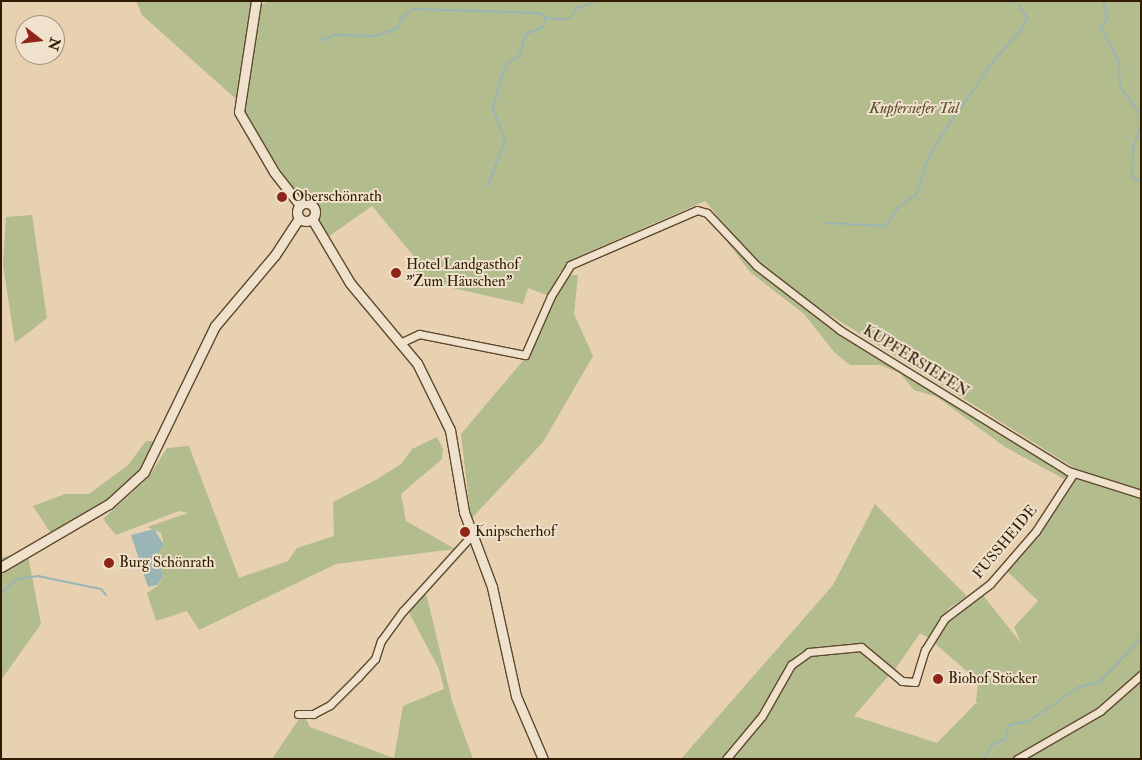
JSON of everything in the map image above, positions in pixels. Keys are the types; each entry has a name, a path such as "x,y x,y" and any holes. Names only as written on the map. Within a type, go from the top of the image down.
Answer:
{"street":[{"path":"1,567 109,504 144,472 215,326 275,255 299,218 300,205 274,172 239,112 256,1"},
{"path":"300,205 313,205 312,219 350,283 402,342 447,422 460,498 492,588 516,696 543,759"},
{"name":"KUPFERSIEFEN","path":"402,342 412,335 522,356 562,276 576,260 693,210 702,211 757,266 816,313 1073,474 1141,494"},
{"path":"299,218 312,219"},
{"name":"FUSSHEIDE","path":"726,759 762,716 791,665 808,652 862,646 902,681 915,682 925,650 944,619 995,578 1036,531 1073,474"},
{"path":"298,714 313,714 330,705 362,673 403,611 472,535"},
{"path":"1017,759 1100,711 1141,675"}],"green space":[{"path":"136,1 254,1 236,99 142,15"},
{"name":"Kupfersiefer Tal","path":"270,1 1141,1 1141,759 728,759 790,670 810,653 861,649 891,673 854,716 937,743 976,703 981,706 976,702 978,681 932,641 951,613 982,594 1021,643 1014,627 1038,601 1005,569 1079,471 798,295 758,264 705,201 584,254 560,272 549,296 528,288 523,304 426,282 415,271 421,265 372,206 328,237 318,219 319,209 298,196 245,118 243,105 257,6"},
{"path":"32,215 47,318 15,343 3,265 6,217"},
{"path":"716,227 756,268 838,332 1068,474 1064,479 1005,447 937,397 914,390 900,373 880,365 850,365 835,353 804,314 750,272"},
{"path":"565,275 578,275 574,314 593,356 543,442 471,519 461,434 527,356"},
{"path":"437,437 443,449 442,459 401,494 406,521 455,549 336,564 199,630 187,611 156,621 147,593 159,585 163,576 156,554 164,545 161,533 147,527 188,513 179,511 116,535 103,519 148,478 167,448 189,446 239,578 288,561 297,548 334,536 333,502 376,480 401,464 412,449"},
{"path":"146,441 157,441 138,476 111,501 52,535 33,506 65,494 89,494 128,465"},
{"path":"875,504 967,596 948,609 929,638 920,633 894,671 859,643 800,652 786,667 767,705 724,759 681,759 833,585"},
{"path":"27,550 41,624 1,680 1,558"},
{"path":"425,589 452,701 473,759 272,759 303,713 310,727 394,758 403,706 444,689 439,669 407,609"}],"water":[{"path":"154,529 164,545 156,554 163,576 158,585 148,587 131,535"}],"waterway":[{"path":"319,41 335,35 376,36 398,28 401,18 413,9 538,13 552,19 569,19 577,8 597,1"},
{"path":"999,1 1014,2"},
{"path":"1103,1 1107,19 1101,29 1119,60 1120,87 1141,115"},
{"path":"827,223 886,226 899,206 916,195 929,156 950,123 992,63 1022,29 1027,18 1019,4"},
{"path":"488,186 505,140 493,108 501,78 507,64 519,56 526,34 543,27 546,17"},
{"path":"1141,125 1133,148 1132,178 1141,181"},
{"path":"1,593 17,579 38,576 101,589 106,595"},
{"path":"984,759 992,745 1005,739 1009,725 1029,721 1079,687 1099,682 1141,639"}],"place":[{"name":"Oberschönrath","path":"282,197"},
{"name":"Hotel Landgasthof \"Zum Häuschen\"","path":"396,273"},
{"name":"Knipscherhof","path":"465,532"},
{"name":"Burg Schönrath","path":"109,563"},
{"name":"Biohof Stöcker","path":"938,679"}]}
